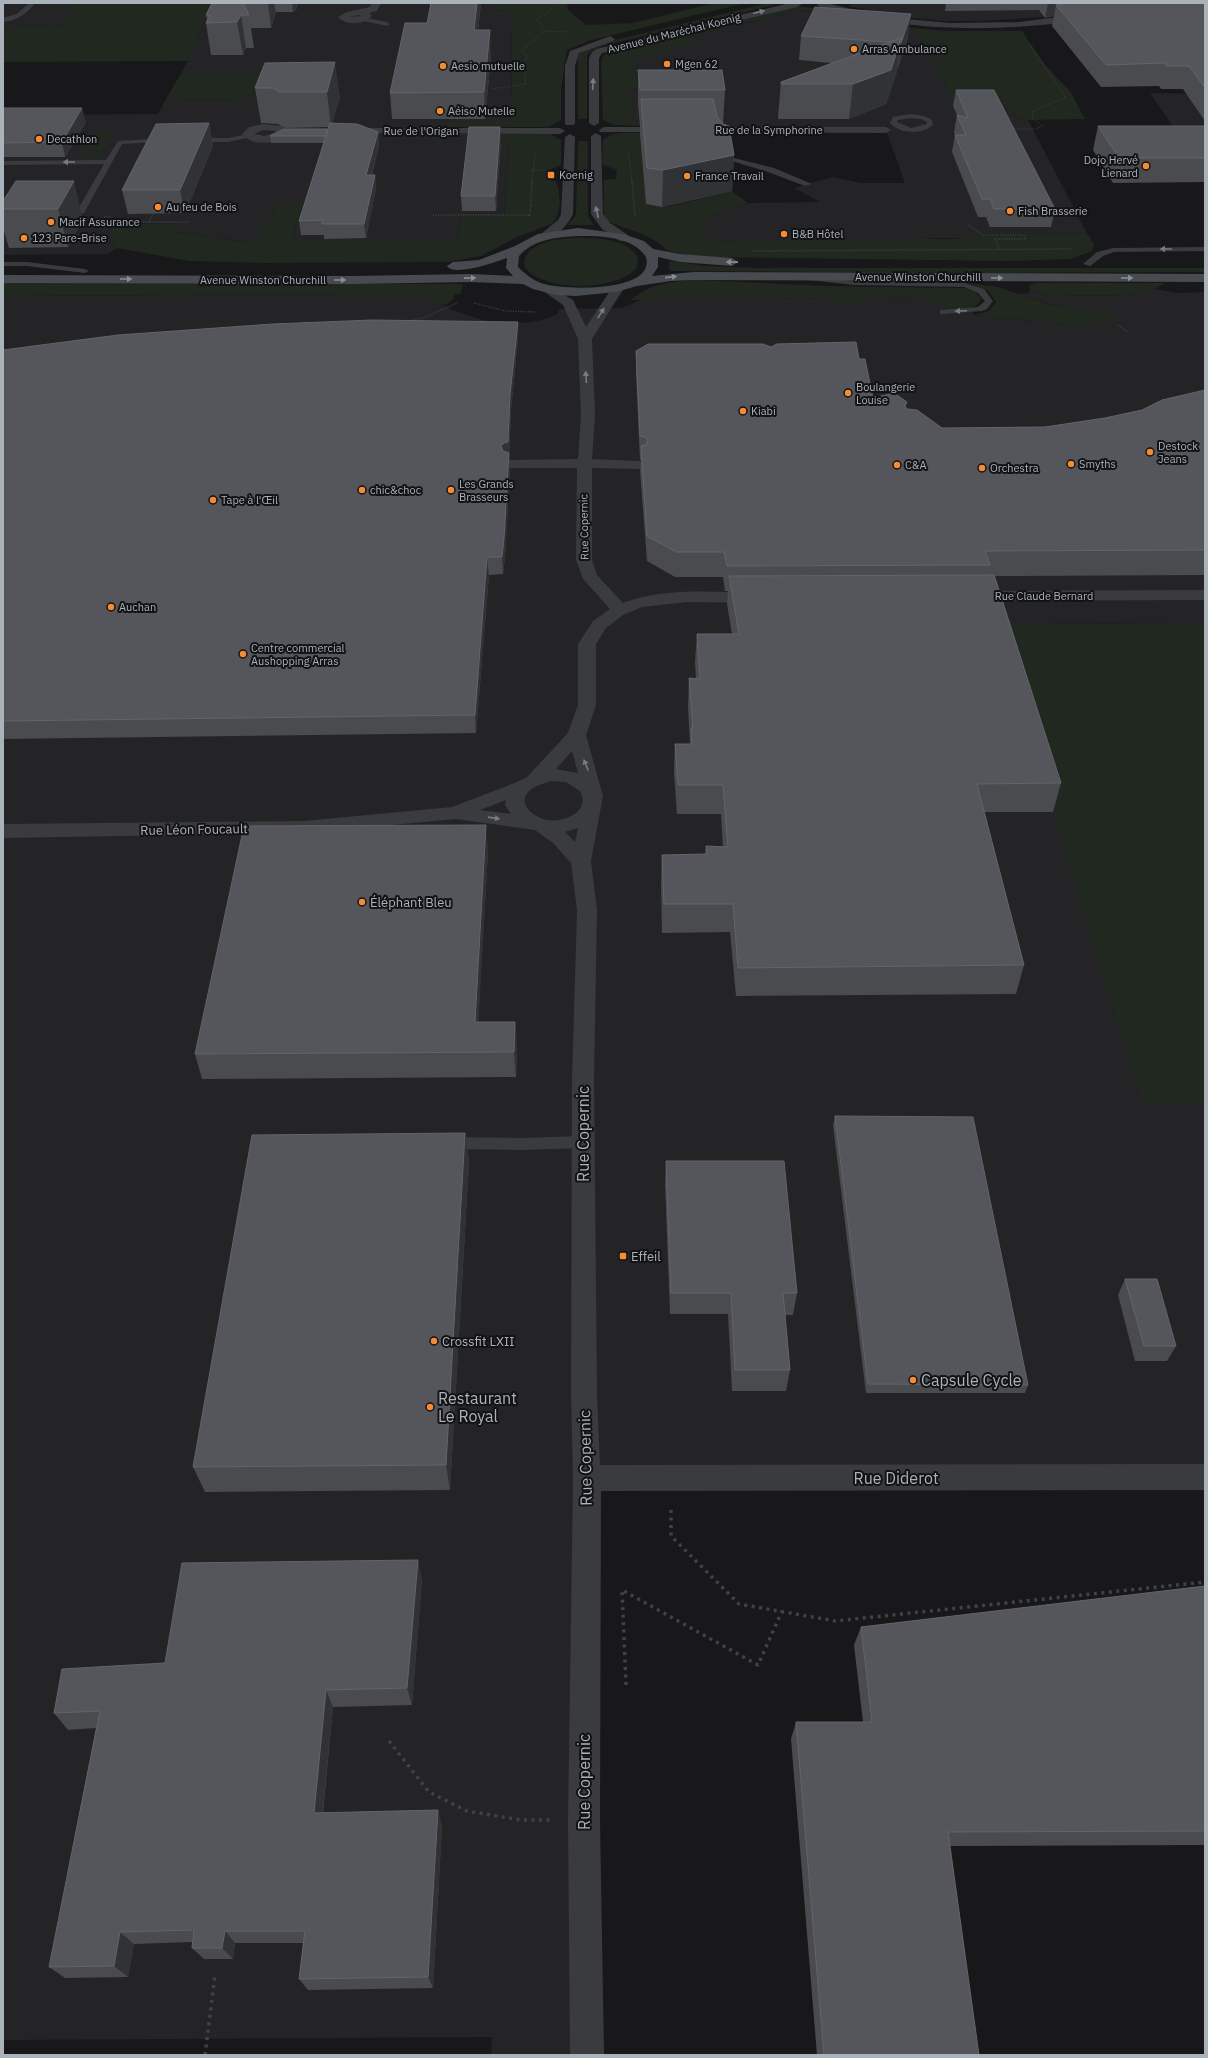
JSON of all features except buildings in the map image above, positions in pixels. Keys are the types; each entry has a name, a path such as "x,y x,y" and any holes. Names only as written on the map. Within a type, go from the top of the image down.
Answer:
{"main road":[{"name":"Avenue Winston Churchill","path":"3,271 351,268 466,265 485,262 519,249 530,242 544,237 585,232 624,238 640,244 650,252"},
{"path":"519,249 513,256 512,266 516,273 524,280 545,288 588,292 618,288 632,283 644,276 652,269 653,260 650,252"},
{"path":"650,252 680,258 745,262"},
{"path":"1071,264 1110,264"},
{"name":"Avenue Winston Churchill","path":"632,283 682,276 1205,278"},
{"name":"Avenue Winston Churchill","path":"3,279 347,280 470,278 524,280"}],"street":[{"path":"362,16 374,9 376,3"},
{"name":"Avenue du Maréchal Koenig","path":"570,123 570,66 575,51 601,41 759,3"},
{"name":"Avenue du Maréchal Koenig","path":"594,123 594,58 595,54 599,51 796,3 823,3 882,18 965,26 1033,24 1094,14"},
{"path":"544,237 563,222 567,214 565,134 561,127 570,123 594,123 603,128 600,133 597,214 606,226 624,238"},
{"name":"Rue de la Symphorine","path":"565,134 583,138 600,133 715,130 886,130"},
{"path":"249,136 257,139 269,139 278,136 282,132 295,131"},
{"name":"Rue de l'Origan","path":"334,131 565,134"},
{"path":"545,288 563,298 571,308 585,339"},
{"path":"585,339 618,288"},
{"name":"Rue Copernic","path":"585,339 588,415 584,463 583,506 585,568 595,584 620,610"},
{"path":"510,464 584,463 639,465"},
{"name":"Rue Claude Bernard","path":"959,596 1205,595"},
{"path":"581,861 560,838 523,818 516,811 514,803 515,795 552,762 577,735 587,705 587,644 596,628 620,610 643,601 657,599 776,597"},
{"name":"Rue Copernic","path":"577,735 582,756 588,768 592,803 581,861 587,910 584,1142 584,1395 587,1478 584,1683 584,1820 587,2055"},
{"path":"527,783 549,775 564,775 578,779 588,786 592,803 580,819 566,826 537,825"},
{"name":"Rue Léon Foucault","path":"456,812 527,783"},
{"name":"Rue Léon Foucault","path":"3,831 304,827 456,812 537,825"},
{"name":"Rue Diderot","path":"587,1478 1205,1477"}],"lane":[{"path":"3,20 16,16 27,9 32,3"},
{"path":"362,16 387,24"},
{"path":"886,130 899,127 917,129 928,127 931,123 922,117 904,116 893,120 899,127"},
{"path":"715,130 719,151 724,157 771,170 808,184"},
{"path":"55,214 69,214 81,211 120,142 228,140 249,136"},
{"path":"3,163 108,162"},
{"path":"1087,264 1094,258 1106,252 1121,249 1205,249"},
{"path":"3,264 27,264 85,270"},
{"path":"792,277 854,283 965,285 981,291 989,301 984,307 979,309 943,312"},
{"path":"435,1142 520,1144 584,1142"}],"path":[{"path":"492,89 526,84 526,71 524,66 527,56 523,53 523,49 545,31"},
{"path":"1006,129 1036,128 1043,126 1032,118 1033,111 1066,97 1025,40"},
{"path":"623,150 629,152 635,221"},
{"path":"532,220 530,215 532,170 535,154 541,151"},
{"path":"149,222 153,214"},
{"path":"432,215 530,215"},
{"path":"110,222 189,222"},
{"path":"968,225 983,234 1025,234 1026,239 995,239 1000,249"},
{"path":"752,251 1067,249 1106,252"},
{"path":"470,278 465,290 465,296 469,301 479,305 512,312 539,312 571,308"},
{"path":"408,322 423,318 452,304 469,301"},
{"path":"1118,325 1128,332"},
{"path":"671,1479 671,1536 739,1604 836,1621 1205,1582"},
{"path":"626,1685 622,1590 758,1665 782,1612"},
{"path":"389,1741 429,1792 467,1811 521,1820 584,1820"},
{"path":"205,2055 215,1975"}],"shaded area":[{"path":"3,3 49,3 47,6 75,7 62,28 3,27"},
{"path":"49,3 215,3 203,24 188,61 3,62 3,27 62,28 74,7 47,7"},
{"path":"215,3 496,3 496,10 512,11 511,122 443,127 454,130 452,135 473,137 474,140 509,140 504,216 461,216 458,242 291,242 303,204 279,204 253,243 175,232 179,224 109,223 110,239 117,248 107,254 3,255 3,115 158,114 166,99 249,100 259,75 180,75 188,61 203,24"},
{"path":"496,3 568,3 567,9 586,25 633,23 714,3 746,3 591,40 567,50 561,88 561,120 548,127 443,127 446,122 511,122 512,11 496,10"},
{"path":"768,3 774,5 606,45 592,50 587,55 587,119 578,119 578,57 580,52 611,41"},
{"path":"854,3 1120,3 1057,16 983,21 944,21 904,17 848,6"},
{"path":"797,6 829,10 815,12 799,10 692,36 704,42 635,59 636,67 631,67 631,71 636,71 637,76 654,84 623,92 632,99 634,121 644,122 645,126 615,125 603,120 601,63 603,56 608,52"},
{"path":"799,10 913,28 946,85 951,105 1010,105 1016,116 1028,120 1087,233 983,235 968,238 920,237 911,242 736,242 704,239 708,216 748,203 820,202 794,188 815,182 833,177 861,183 905,183 886,130 715,130 634,121 632,99 622,92 653,84 631,71 630,67 635,67 635,59 703,41 691,36"},
{"path":"913,28 946,31 1022,31 1046,66 1070,91 1085,119 1028,120 1016,116 1010,105 951,105 946,85"},
{"path":"180,75 260,75 249,100 166,99"},
{"path":"1150,93 1205,94 1205,171 1174,128"},
{"path":"94,132 114,132 100,157 79,157"},
{"path":"548,133 561,140 561,165 549,170 548,180 555,181 558,187 560,203 557,216 552,224 517,237 481,256 448,262 264,263 189,261 117,248 110,239 109,223 179,224 175,232 252,243 279,204 303,204 291,242 458,242 461,216 504,216 509,141 473,140 473,137 451,136 454,134"},
{"path":"620,133 688,133 641,139 646,199 649,204 662,207 671,206 732,191 748,203 708,216 705,239 736,242 911,242 920,237 952,239 983,235 1087,233 1094,244 1092,251 1071,259 1006,261 700,257 668,251 659,243 642,234 609,222 604,216 604,180 616,179 617,170 602,163 603,140 611,135"},
{"path":"578,141 588,141 588,216 594,225 568,225 576,215"},
{"path":"583,238 614,241 628,247 638,258 637,267 628,275 615,281 584,286 552,283 538,278 528,271 524,264 524,260 529,252 542,243 559,239"},
{"path":"672,261 704,266 758,268 1205,268 1205,272 976,273 671,271 669,269 669,262"},
{"path":"698,280 826,286 966,288 975,292 981,298 979,303 969,308 936,306 933,297 857,298 858,305 841,305 838,298 631,300 655,286 679,281"},
{"path":"3,283 463,284 461,294 455,294 453,299 445,305 420,297 342,297 344,294 3,296"},
{"path":"968,283 998,287 1055,306 1118,311 1112,318 1115,323 1088,323 1075,325 974,315 989,311 996,302 989,291"},
{"path":"1036,283 1165,283 1154,289 1129,295 1051,296 1030,290 1029,285"},
{"path":"1154,289 1177,293 1205,292 1205,623 995,624 1143,1104 1205,1104 1205,1477 587,1478 587,2055 491,2055 492,2037 3,2040 3,296 344,294 343,297 420,297 436,301 452,310 483,320 503,323 524,323 543,320 558,314 558,309 622,308 643,299 838,298 841,305 858,305 856,298 933,297 936,306 970,307 974,315 1075,325 1088,323 1115,323 1111,318 1117,311 1064,308 1018,294 1029,293 1030,290 1051,296 1129,295"},
{"path":"1205,623 1205,1104 1143,1105 994,624"}],"place":[{"name":"Arras Ambulance","path":"854,49"},
{"name":"Mgen 62","path":"667,64"},
{"name":"Aesio mutuelle","path":"443,66"},
{"name":"Aéiso Mutelle","path":"440,111"},
{"name":"Decathlon","path":"39,139"},
{"name":"Dojo Hervé Lienard","path":"1146,166"},
{"name":"Koenig","path":"551,175"},
{"name":"France Travail","path":"687,176"},
{"name":"Au feu de Bois","path":"158,207"},
{"name":"Fish Brasserie","path":"1010,211"},
{"name":"Macif Assurance","path":"51,222"},
{"name":"B&B Hôtel","path":"784,234"},
{"name":"123 Pare-Brise","path":"24,238"},
{"name":"Boulangerie Louise","path":"848,393"},
{"name":"Kiabi","path":"743,411"},
{"name":"Destock Jeans","path":"1150,452"},
{"name":"Smyths","path":"1071,464"},
{"name":"C&A","path":"897,465"},
{"name":"Orchestra","path":"982,468"},
{"name":"chic&choc","path":"362,490"},
{"name":"Les Grands Brasseurs","path":"451,490"},
{"name":"Tape à l'Œil","path":"213,500"},
{"name":"Auchan","path":"111,607"},
{"name":"Centre commercial Aushopping Arras","path":"243,654"},
{"name":"Éléphant Bleu","path":"362,902"},
{"name":"Effeil","path":"623,1256"},
{"name":"Crossfit LXII","path":"434,1341"},
{"name":"Capsule Cycle","path":"913,1380"},
{"name":"Restaurant Le Royal","path":"430,1407"}]}
